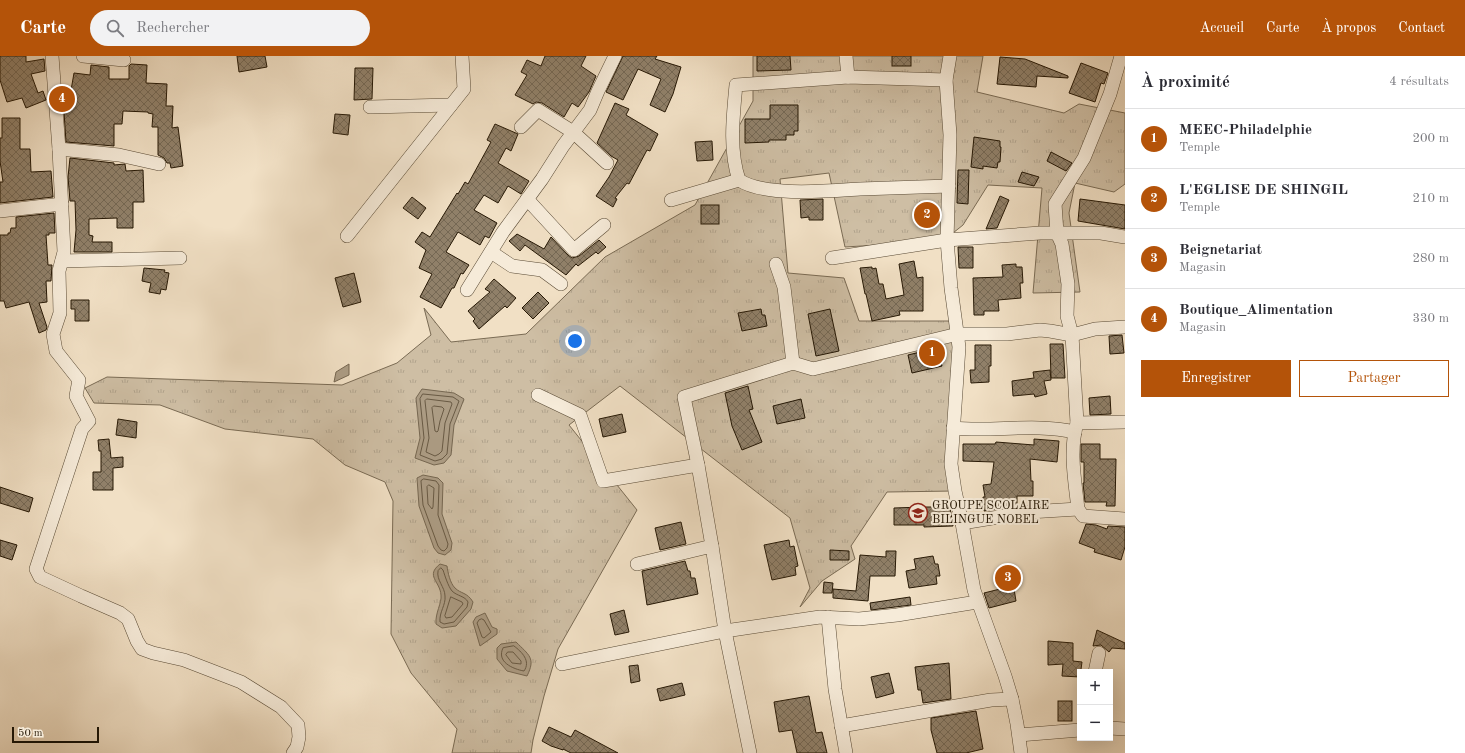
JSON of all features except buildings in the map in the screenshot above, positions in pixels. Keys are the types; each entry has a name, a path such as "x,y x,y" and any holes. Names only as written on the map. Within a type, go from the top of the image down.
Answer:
{"street":[{"path":"52,56 60,149 64,252 59,271 60,313 53,334 56,351 79,380 76,396 89,421 82,429 36,569 40,577 120,613 128,619 136,641 142,649 184,660 241,682 281,707 298,725 299,737 297,747 293,753"},
{"path":"83,56 124,60"},
{"path":"347,236 464,89 462,56"},
{"path":"467,290 490,252 573,132 590,110 615,56"},
{"path":"846,56 848,77"},
{"path":"950,56 946,80 950,135 947,240 951,288 960,347 951,464 974,590 1012,699 1021,753"},
{"path":"1121,56 1110,94 1084,158 1055,204 1057,233 1062,244 1068,284 1067,316 1072,335 1076,428 1073,463 1078,509 1083,516 1125,519"},
{"path":"946,80 848,77 736,85 733,119 733,142 734,166 739,180 745,184 762,189 804,192 949,186"},
{"path":"370,107 451,106"},
{"path":"520,127 538,110 573,132 607,163"},
{"path":"60,149 119,155 159,164"},
{"path":"670,200 739,180"},
{"path":"527,199 574,250 604,225"},
{"path":"0,211 62,204"},
{"path":"832,258 947,240 1040,233 1101,233 1125,237"},
{"path":"490,252 512,266 542,270 561,284"},
{"path":"62,261 180,258"},
{"path":"776,264 784,287 793,363"},
{"path":"750,753 725,631 698,465 684,397 793,363 813,369 958,334 1007,334 1050,330 1072,335 1104,328 1125,327"},
{"path":"538,395 580,415 603,481 698,465"},
{"path":"953,428 1076,428 1125,422"},
{"path":"962,523 1029,512 1078,509"},
{"path":"637,564 712,546"},
{"path":"562,664 725,631 820,617 859,619 897,615 977,602"},
{"path":"828,618 835,689 846,753"},
{"path":"1096,669 1099,653"},
{"path":"841,726 991,700 1012,699"},
{"path":"1113,728 1125,730"},
{"path":"1018,735 1077,730"}],"green space":[{"path":"753,56 983,56 977,92 1064,113 1079,104 1125,113 1125,184 1114,192 1075,183 1069,213 1080,292 1033,293 1042,188 988,185 963,225 943,241 845,247 829,173 780,179 788,273 844,278 859,321 956,321 954,491 887,492 851,546 855,559 822,581 800,607 810,588 790,518 620,386 569,425 637,510 558,649 544,696 531,753 452,753 457,729 411,673 391,634 393,501 385,482 345,465 313,439 225,429 160,405 94,403 85,388 107,377 342,385 397,363 431,335 424,308 451,342 526,334 605,257 695,205 753,101"}],"water":[{"path":"349,364 349,375 334,382 336,372"},
{"path":"422,389 454,393 464,399 454,425 451,455 444,463 434,465 415,458 420,438 416,398"},
{"path":"423,475 438,478 443,483 442,514 452,543 451,550 445,555 438,553 434,548 419,506 417,478"},
{"path":"440,564 447,566 453,586 468,596 473,602 471,609 456,626 442,628 436,624 436,616 441,595 433,575 436,568"},
{"path":"485,613 492,627 497,629 497,634 480,646 473,622 476,617"},
{"path":"516,642 530,657 531,665 527,676 507,671 497,659 497,648 501,644"}],"place":[{"name":"Boutique_Alimentation","path":"62,99"},
{"name":"L'EGLISE DE SHINGIL","path":"927,215"},
{"name":"MEEC-Philadelphie","path":"932,353"},
{"name":"GROUPE SCOLAIRE BILINGUE NOBEL","path":"918,513"},
{"name":"Beignetariat","path":"1008,578"}]}
